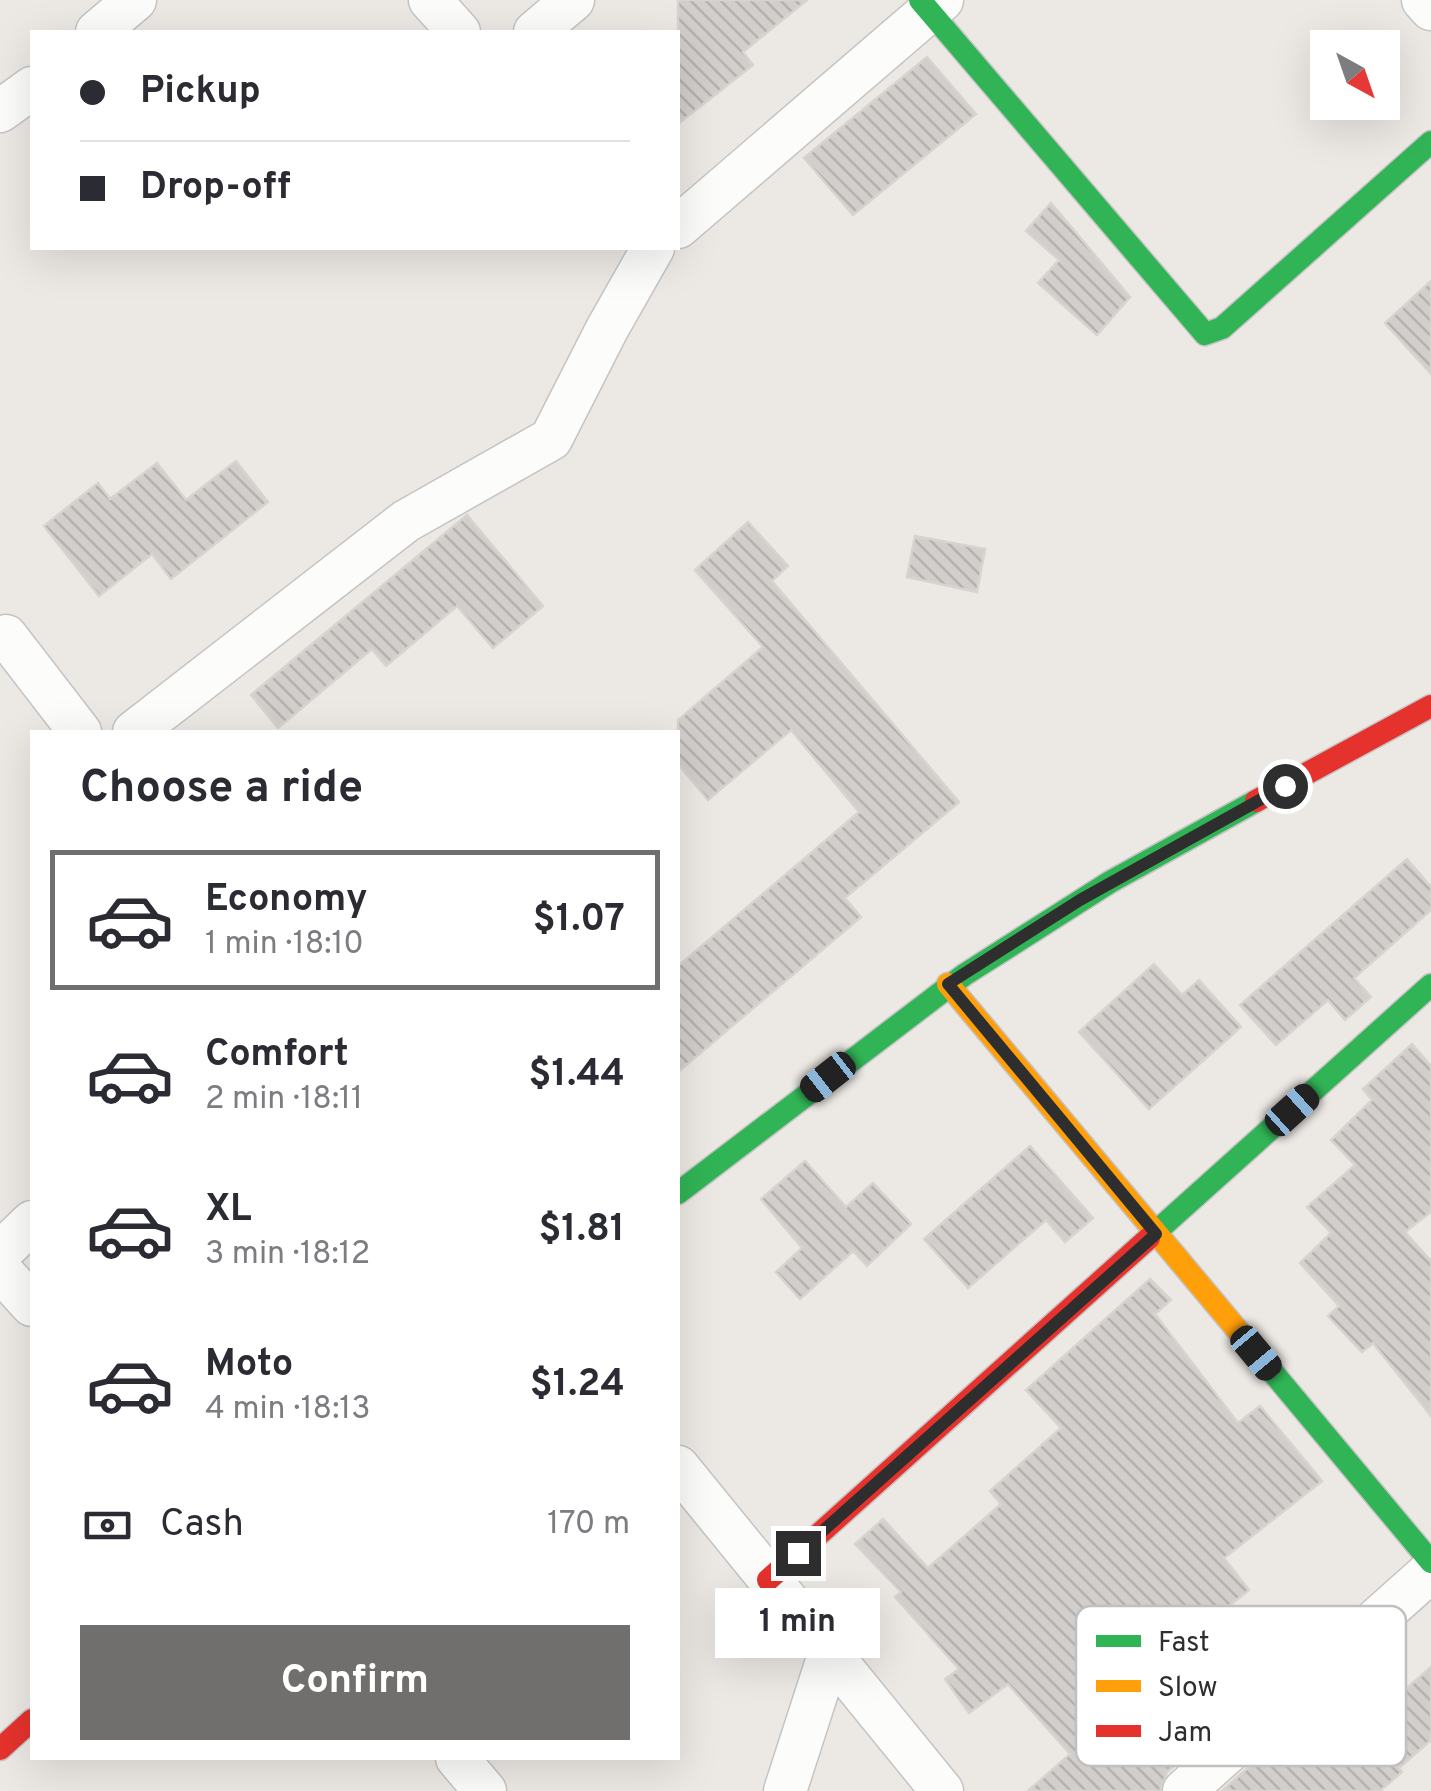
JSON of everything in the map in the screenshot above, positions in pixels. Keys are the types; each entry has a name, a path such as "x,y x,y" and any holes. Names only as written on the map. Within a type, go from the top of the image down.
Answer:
{"street":[{"path":"100,30 136,0"},
{"path":"430,0 457,30"},
{"path":"538,30 573,0"},
{"path":"1423,0 1431,9"},
{"path":"680,222 930,4 1197,328 1206,334 1222,328 1431,142"},
{"path":"0,111 30,89"},
{"path":"137,730 406,521 551,439 652,250"},
{"path":"6,636 78,730"},
{"path":"680,1191 948,984 1080,900 1431,706"},
{"path":"948,984 1431,1562"},
{"path":"768,1580 1431,985"},
{"path":"0,1252 30,1224"},
{"path":"0,1270 30,1303"},
{"path":"680,1469 942,1791"},
{"path":"1391,1606 1431,1570"},
{"path":"785,1791 830,1652"},
{"path":"0,1749 30,1722"},
{"path":"459,1760 485,1791"},
{"path":"1184,1791 1212,1766"}],"building":[{"path":"678,0 807,0 743,52 753,65 680,122"},
{"path":"927,57 976,114 853,215 804,158"},
{"path":"1051,203 1130,297 1097,335 1038,283 1059,260 1026,231"},
{"path":"1431,281 1431,374 1385,323"},
{"path":"236,461 268,502 171,579 152,554 99,596 44,526 98,483 110,499 157,463 186,500"},
{"path":"467,515 543,606 493,648 457,606 386,666 372,649 278,728 251,695"},
{"path":"748,522 788,566 772,581 959,802 845,898 861,917 680,1070 680,964 859,812 791,730 708,800 680,766 678,720 763,647 695,570"},
{"path":"915,536 985,549 977,592 907,577"},
{"path":"1407,859 1431,887 1431,910 1354,978 1371,997 1345,1020 1328,1000 1276,1045 1240,1005"},
{"path":"1154,964 1182,995 1199,980 1241,1027 1149,1109 1079,1032"},
{"path":"1412,1044 1431,1066 1431,1212 1405,1232 1431,1261 1431,1416 1373,1343 1362,1352 1328,1316 1339,1306 1300,1263 1331,1233 1307,1207 1355,1165 1331,1140 1372,1100 1363,1089"},
{"path":"1030,1146 1093,1218 1065,1242 1046,1220 968,1288 924,1239"},
{"path":"805,1161 846,1207 873,1183 911,1224 867,1266 853,1251 800,1299 776,1272 802,1248 761,1199"},
{"path":"1150,1279 1171,1300 1155,1314 1238,1423 1260,1406 1322,1481 1224,1558 1249,1590 1229,1606 1076,1606 1076,1766 1174,1766 1167,1772 1160,1791 1028,1791 1070,1754 1008,1684 969,1713 945,1679 959,1669 895,1597 901,1592 855,1544 883,1519 928,1568 1001,1504 990,1491 1061,1428 1026,1390"},
{"path":"1431,1667 1431,1740 1406,1762 1406,1689"},
{"path":"1250,1766 1401,1766 1402,1772 1380,1791 1222,1791"}],"traffic: fast":[{"path":"920,0 1205,334 1222,328 1431,142"},
{"path":"680,1191 964,975 1110,882 1256,801"},
{"path":"1149,1238 1431,985"},
{"path":"1265,1363 1431,1562"}],"traffic: slow":[{"path":"948,984 1265,1363"}],"traffic: jam":[{"path":"1256,801 1431,706"},
{"path":"768,1580 1149,1238"},
{"path":"0,1749 30,1722"}],"route":[{"path":"798,1553 1156,1234 948,984 1080,900 1285,786"}]}
